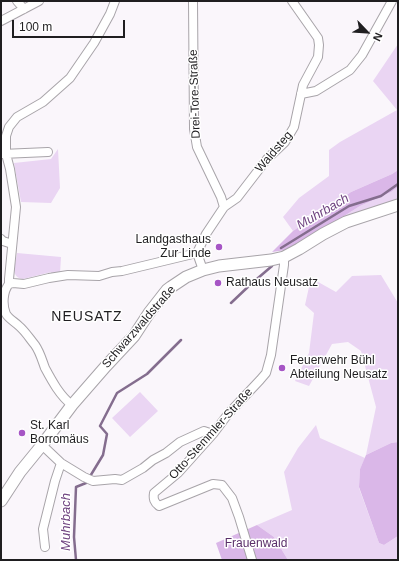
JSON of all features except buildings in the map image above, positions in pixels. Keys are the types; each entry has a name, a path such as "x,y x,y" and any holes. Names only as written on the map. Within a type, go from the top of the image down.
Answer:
{"main road":[{"name":"Schwarzwaldstraße","path":"1,501 20,472 72,405 134,336 167,290 186,277 203,270 219,266 284,257 346,222 398,205"}],"street":[{"path":"17,1 24,9"},
{"path":"1,21 39,1"},
{"path":"72,405 53,383 36,347 20,327 9,318 4,306 4,296 9,284 8,279 12,258 16,207 10,169 3,154 9,127 17,117 43,102 70,78 94,42 110,14 115,1"},
{"name":"Drei-Tore-Straße","path":"193,1 194,129 197,147 221,197 224,207"},
{"name":"Waldsteg","path":"224,207 237,198 267,159 285,142 294,127 303,85 318,58 320,46 318,38 292,1"},
{"path":"301,94 316,91 350,70 362,55 392,1"},
{"path":"3,154 48,152"},
{"path":"203,270 197,253 206,234 224,207"},
{"path":"1,239 12,244"},
{"path":"9,284 24,284 68,275 99,276 197,253"},
{"name":"Otto-Stemmler-Straße","path":"252,560 232,498 222,485 213,484 159,506 154,503 153,498 154,492 178,473 213,434 228,414 266,373 271,355 284,257"},
{"path":"42,445 61,463 93,481 115,479 122,480 166,453 180,442 204,431 213,434"},
{"path":"45,547 43,529 61,463"}],"shaded area":[{"path":"398,44 398,170 351,192 293,231 283,217 299,198 329,176 329,150 340,142 397,110 373,81"},
{"path":"58,149 60,188 51,203 21,202 14,163 51,159"},
{"path":"398,187 398,199 366,209 333,223 360,206 391,192"},
{"path":"17,253 61,257 60,274 51,274 51,272 23,279 19,278 16,276 14,269"},
{"path":"381,275 398,303 398,442 391,443 366,455 376,407 361,351 348,342 332,344 309,386 295,381 309,353 314,313 305,305 311,278 336,292 352,276"},
{"path":"140,392 158,411 130,437 112,418"},
{"path":"316,425 320,438 365,458 360,469 359,488 379,543 384,545 398,536 398,558 395,560 288,560 274,537 257,525 292,510 284,472 298,448"}],"green space":[{"path":"398,170 398,187 391,192 360,206 286,250 272,252 293,231 351,192"},
{"path":"398,442 398,536 384,545 379,543 359,487 360,469 366,455 391,443"},
{"name":"Frauenwald","path":"257,525 274,537 288,560 222,560 216,543"}],"waterway":[{"name":"Muhrbach","path":"281,248 349,206 381,196 398,184"},
{"name":"Muhrbach","path":"231,303 272,266"},
{"name":"Muhrbach","path":"76,560 74,537 76,487 86,483 103,455 107,434 100,426 117,393 147,374 181,340"}],"place":[{"name":"Landgasthaus Zur Linde","path":"219,247"},
{"name":"Rathaus Neusatz","path":"218,283"},
{"name":"Feuerwehr Bühl Abteilung Neusatz","path":"282,368"},
{"name":"St. Karl Borromäus","path":"22,433"}],"district":[{"name":"NEUSATZ","path":"87,317"}]}
